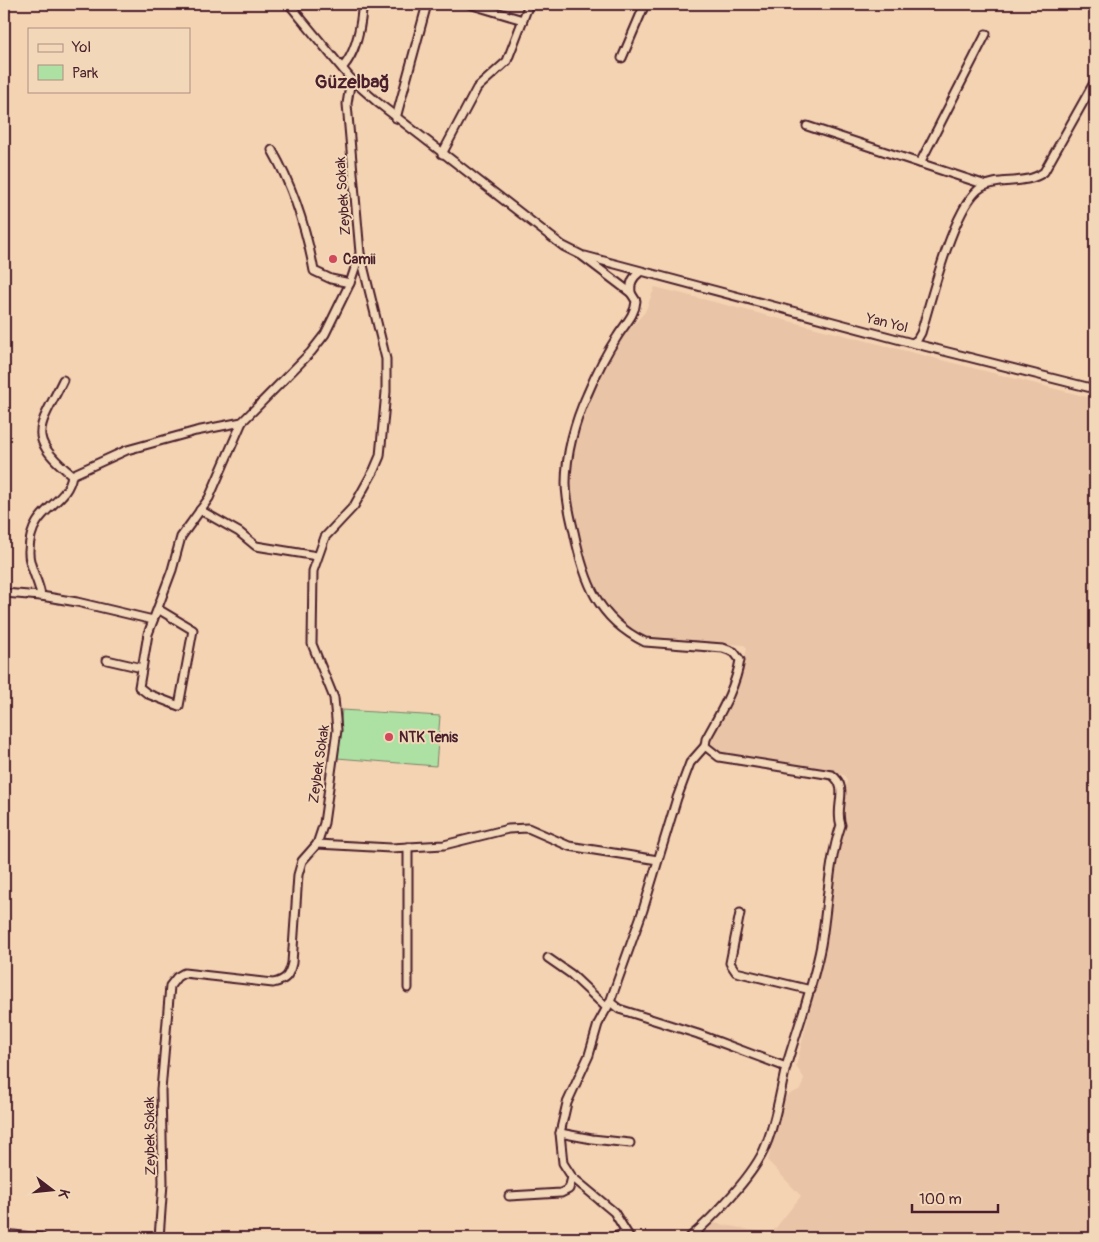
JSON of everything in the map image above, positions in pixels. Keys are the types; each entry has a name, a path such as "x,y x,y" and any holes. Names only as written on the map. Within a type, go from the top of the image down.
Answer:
{"street":[{"path":"289,4 343,67 350,79 396,118 563,246 581,255 631,293 636,301 633,315 617,337 587,394 578,416 567,462 566,484 569,512 586,580 596,599 616,622 634,637 645,642 723,648 734,652 740,660 731,694 706,739 705,746 690,763 658,860 644,910 608,1005 598,1024 589,1055 567,1103 560,1132 563,1163 572,1177 614,1212 628,1236 611,1238"},
{"path":"396,118 427,4"},
{"path":"470,4 523,20"},
{"path":"442,154 477,88 506,61 529,4"},
{"path":"622,58 645,4"},
{"path":"343,67 348,62 360,33 362,11"},
{"path":"920,163 986,34"},
{"name":"Zeybek Sokak","path":"159,1238 163,1183 161,1090 170,986 177,977 184,973 273,983 282,981 288,976 292,963 300,868 307,853 317,844 324,823 338,719 334,698 312,644 313,570 325,537 354,506 380,456 386,392 386,359 360,253 347,104 350,79"},
{"path":"807,126 986,185 1027,180 1037,178 1044,172 1095,81"},
{"path":"272,150 288,178 297,203 307,234 314,271 331,279 350,283"},
{"name":"Yan Yol","path":"581,255 912,343 918,340 921,333 945,255 957,224 971,196 986,185"},
{"path":"158,609 193,630 179,706 148,694 139,687 153,620 181,537 209,498 242,422 311,352 325,334 350,283 360,253"},
{"path":"631,293 630,286 633,278 640,272"},
{"path":"912,343 1095,389"},
{"path":"63,380 39,430 40,440 51,458 72,475"},
{"path":"41,596 39,582 29,559 29,540 38,518 64,494 72,475 128,450 196,431 242,422"},
{"path":"200,510 239,532 256,546 317,556"},
{"path":"4,593 41,596 153,620"},
{"path":"108,660 142,668"},
{"path":"688,1238 735,1190 760,1157 767,1144 786,1067 811,990 825,919 834,846 841,825 838,817 842,786 838,779 832,775 719,757 705,746"},
{"path":"317,844 408,848 444,845 508,829 528,828 569,846 658,860"},
{"path":"408,848 408,988"},
{"path":"740,913 730,963 732,968 736,972 811,990"},
{"path":"548,958 571,974 608,1005 698,1034 786,1067"},
{"path":"560,1132 592,1139 630,1143"},
{"path":"509,1196 560,1193 569,1189 572,1177"},
{"path":"4,1234 42,1238"}],"shaded area":[{"path":"655,287 1095,399 1095,1238 698,1238 714,1223 771,1234 801,1196 768,1161 786,1096 801,1089 804,1078 796,1066 826,946 847,780 844,775 822,770 728,757 716,752 709,744 709,739 737,690 747,648 744,645 651,638 637,635 607,606 592,583 577,526 569,482 574,451 583,417 596,385 623,336 645,312"}],"green space":[{"name":"NTK Tenis","path":"342,710 440,716 436,766 337,758"}],"place":[{"name":"Camii","path":"333,259"},
{"name":"NTK Tenis","path":"389,737"}],"district":[{"name":"Güzelbağ","path":"352,82"}]}
